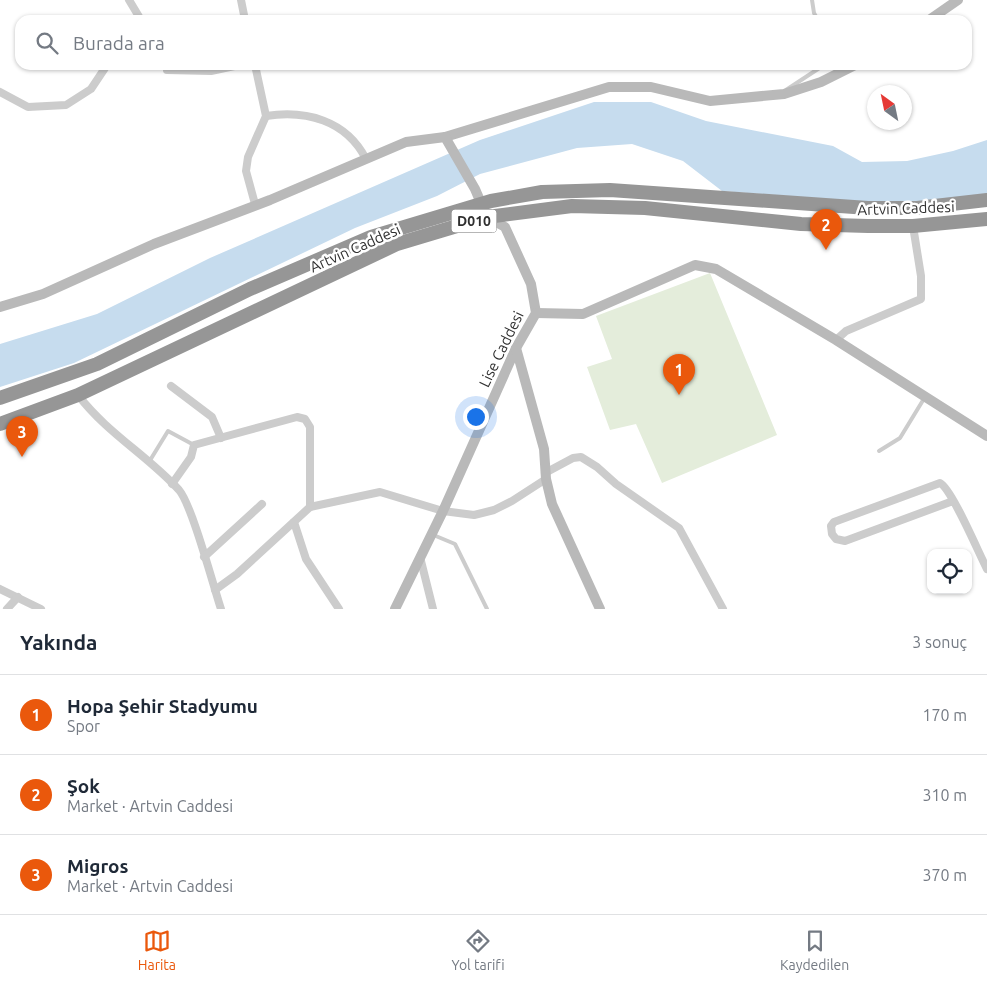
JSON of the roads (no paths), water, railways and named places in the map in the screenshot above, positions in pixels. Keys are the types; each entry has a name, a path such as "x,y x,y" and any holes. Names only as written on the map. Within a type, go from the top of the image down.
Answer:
{"highway":[{"name":"Artvin Caddesi","path":"0,398 97,364 250,290 371,237 484,210 542,192 610,190 868,208 917,208 987,200"},
{"name":"Artvin Caddesi","path":"0,424 78,395 397,244 484,210 572,206 645,208 800,224 912,226 987,219"}],"street":[{"path":"129,0 138,15"},
{"path":"241,0 244,15"},
{"path":"936,15 958,0"},
{"path":"0,92 28,107 66,104 91,89 104,70"},
{"path":"167,70 215,70"},
{"path":"255,204 246,171 248,157 266,116 256,70"},
{"path":"0,307 43,294 154,244 255,204 270,200 406,142 445,137 564,99 609,87 651,87 710,101 784,94 821,82 845,70"},
{"path":"266,116 292,113 312,115 336,126 359,146 366,159"},
{"path":"445,137 475,189 484,210"},
{"name":"Lise Caddesi","path":"395,609 443,511 516,348 536,313 531,284 506,227 484,210"},
{"path":"836,340 846,331 922,298 921,276 912,226"},
{"path":"536,313 583,314 695,265 716,269 836,340 987,436"},
{"path":"516,348 544,449 546,476 556,513 600,609"},
{"path":"171,386 212,417 221,438"},
{"path":"78,395 95,417 180,491 188,509 221,609"},
{"path":"172,484 191,457 194,445 297,418 305,419 310,427 310,507"},
{"path":"215,590 237,574 310,507 380,492 443,511 474,515 494,510 512,501 573,458 581,457 678,528 723,609"},
{"path":"953,501 845,541 836,539 832,534 831,526 834,522 935,483 944,485 953,501 987,569"},
{"path":"204,557 262,504"},
{"path":"294,522 306,559 339,609"},
{"path":"420,557 432,609"},
{"path":"0,589 41,609"},
{"path":"7,609 18,597"}],"lane":[{"path":"812,0 815,15"},
{"path":"784,94 786,89 816,70"},
{"path":"879,451 900,438 926,396"},
{"path":"148,463 168,431 194,445"},
{"path":"431,534 455,544 487,609"}],"water":[{"path":"594,102 651,102 706,121 833,146 862,162 907,161 953,151 987,140 987,197 920,206 722,191 683,161 632,144 577,148 480,174 437,196 355,228 74,363 0,387 0,344 97,314 210,258 480,140"}],"place":[{"name":"Şok","path":"826,250"},
{"name":"Hopa Şehir Stadyumu","path":"679,395"},
{"name":"Migros","path":"22,457"}]}
